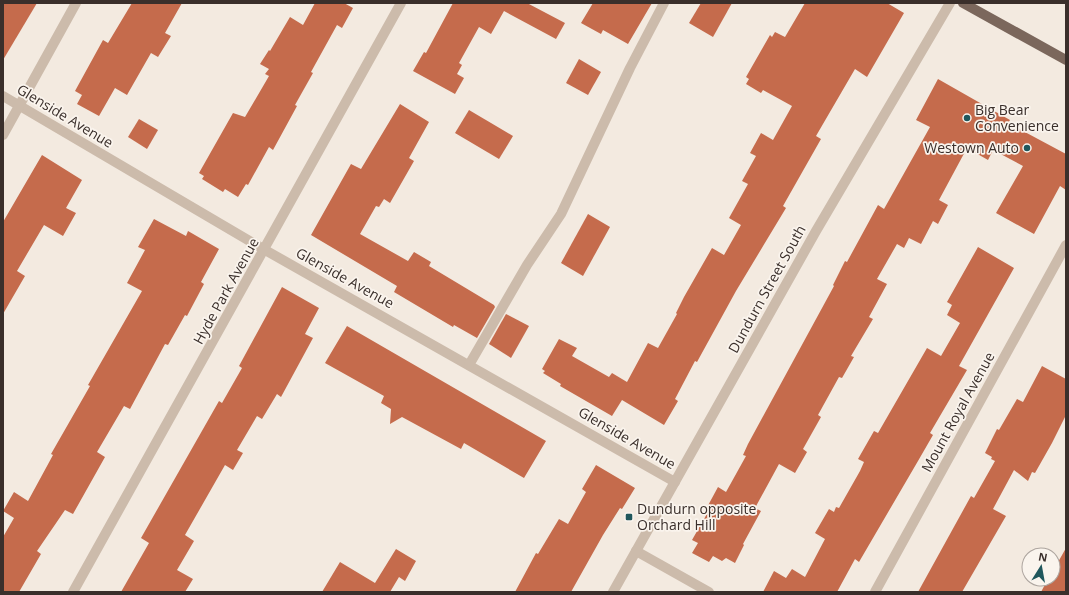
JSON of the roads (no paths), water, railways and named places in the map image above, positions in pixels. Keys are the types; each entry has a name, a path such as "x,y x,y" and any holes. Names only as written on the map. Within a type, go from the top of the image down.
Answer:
{"main road":[{"path":"963,3 1066,60"}],"street":[{"path":"3,135 76,3"},
{"name":"Hyde Park Avenue","path":"73,592 265,250 401,3"},
{"path":"469,364 527,265 561,214 630,68 664,3"},
{"name":"Dundurn Street South","path":"613,592 816,231 950,3"},
{"name":"Glenside Avenue","path":"3,96 265,250 469,364 674,482"},
{"name":"Mount Royal Avenue","path":"875,592 1066,245"},
{"path":"636,551 709,592"}],"place":[{"name":"Big Bear Convenience","path":"967,118"},
{"name":"Westown Auto","path":"1027,148"},
{"name":"Dundurn opposite Orchard Hill","path":"629,517"}]}
